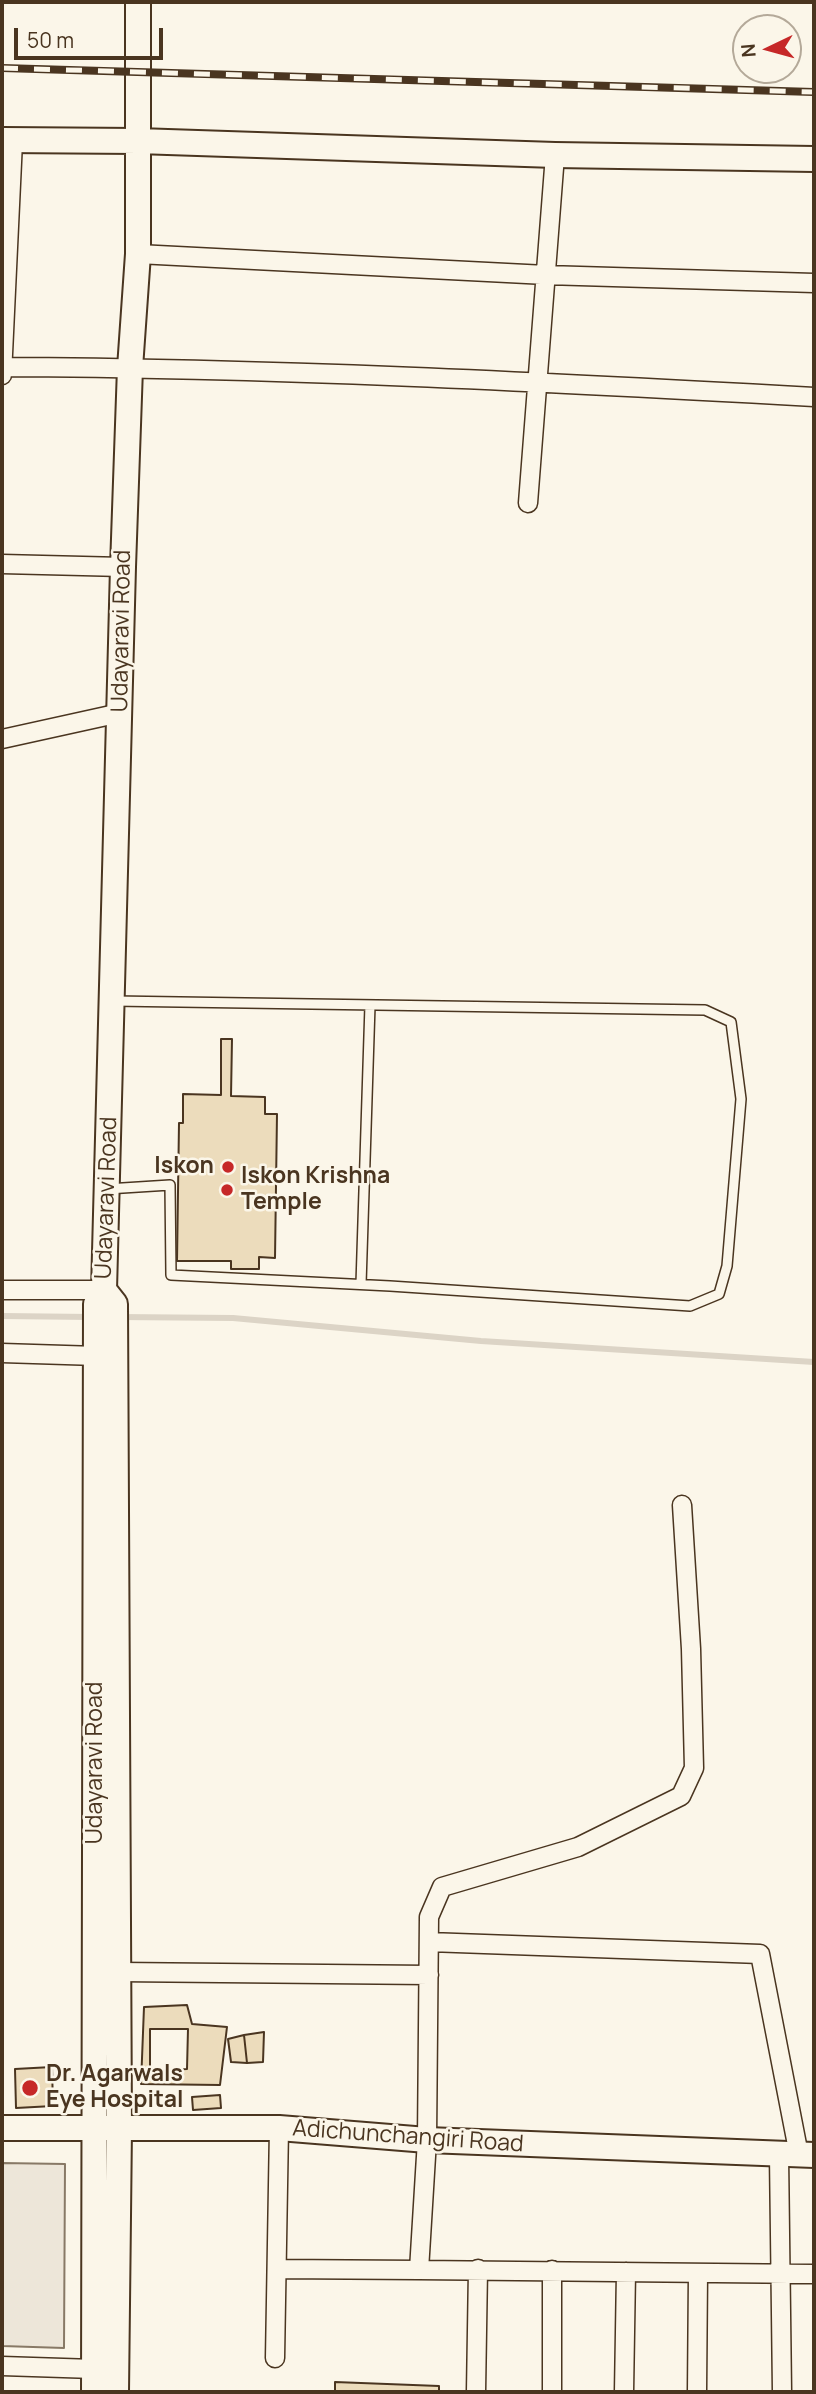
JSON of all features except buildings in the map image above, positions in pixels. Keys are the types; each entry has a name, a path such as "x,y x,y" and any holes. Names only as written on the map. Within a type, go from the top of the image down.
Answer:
{"street":[{"name":"Udayaravi Road","path":"116,2392 107,2128 103,1352 123,567 130,368 138,254 138,2"},
{"path":"2,375 7,140 814,159"},
{"path":"528,503 555,155"},
{"path":"138,254 546,275 814,283"},
{"path":"2,367 130,368 539,382 814,397"},
{"path":"2,564 123,567"},
{"path":"2,739 120,713"},
{"path":"2,1290 105,1299"},
{"path":"2,1353 103,1352 118,1972 107,2128"},
{"path":"419,2270 427,2140 429,1917 442,1887 578,1847 681,1796 694,1769 691,1649 682,1505"},
{"path":"429,1942 760,1954 798,2155 781,2273 782,2392"},
{"path":"118,1972 429,1975"},
{"name":"Adichunchangiri Road","path":"2,2128 279,2128 427,2140 798,2155"},
{"name":"Udayaravi Road","path":"94,2381 107,2128"},
{"path":"275,2358 279,2128"},
{"path":"277,2269 814,2274"},
{"path":"476,2392 478,2269"},
{"path":"552,2270 552,2392"},
{"path":"624,2392 626,2272"},
{"path":"697,2392 698,2273"},
{"path":"2,2366 94,2381"}],"lane":[{"path":"107,1189 170,1185 171,1275 361,1284 690,1306 719,1294 727,1266 741,1099 732,1022 705,1010 112,1001"},
{"path":"361,1284 370,1005"}],"shaded area":[{"path":"2,2163 65,2164 64,2348 2,2346"}],"waterway":[{"path":"2,1316 91,1317"},
{"path":"119,1317 233,1318 481,1341 814,1362"}],"railway":[{"path":"2,68 814,92"}],"place":[{"name":"Iskon","path":"228,1167"},
{"name":"Iskon Krishna Temple","path":"227,1190"},
{"name":"Dr. Agarwals Eye Hospital","path":"30,2088"}]}
